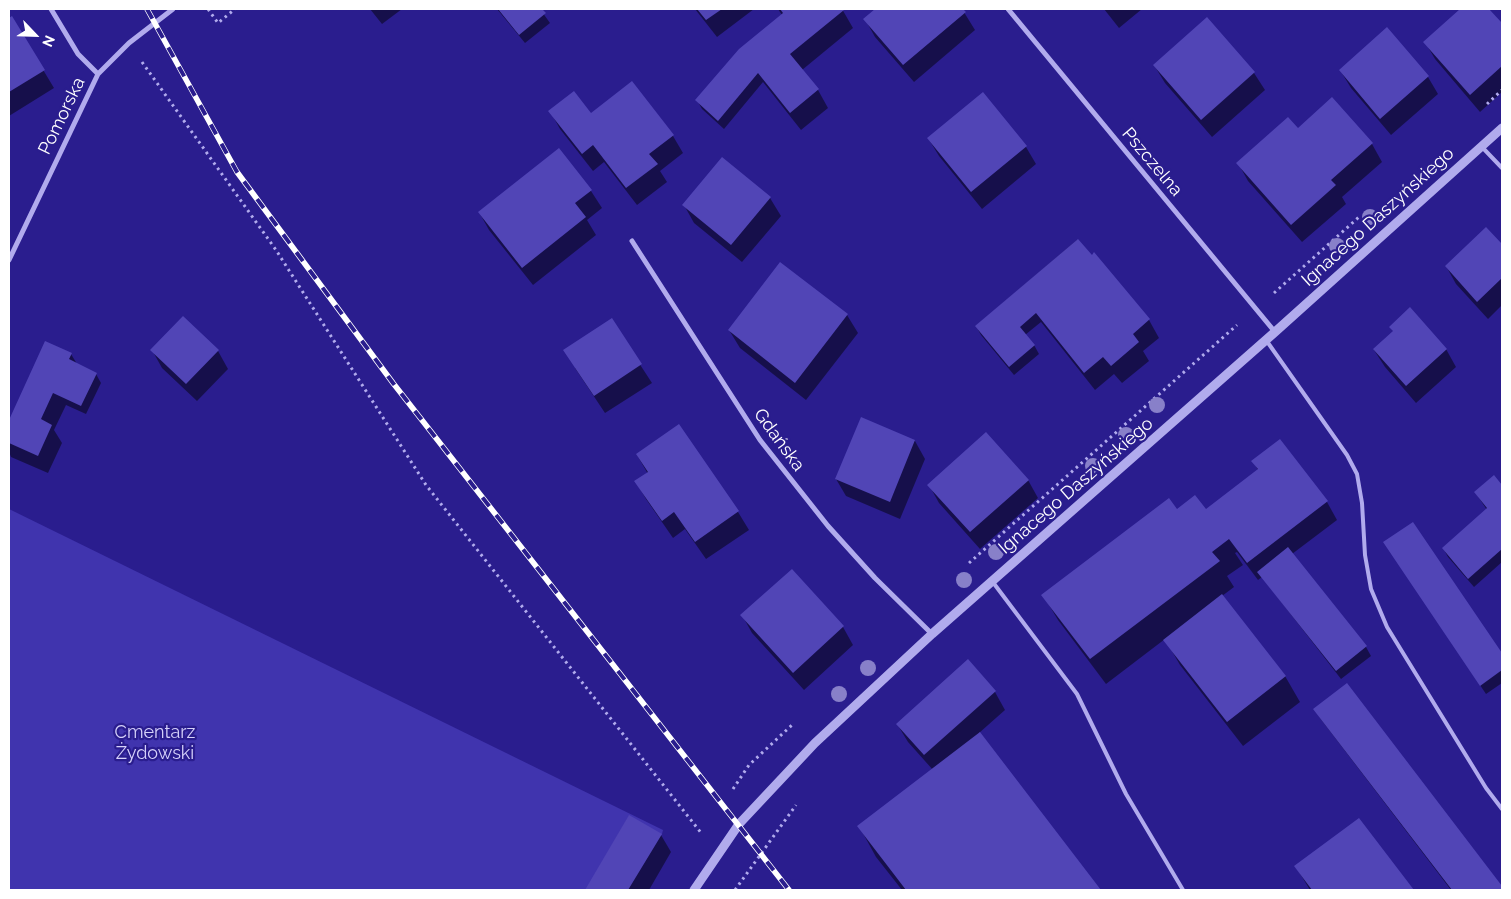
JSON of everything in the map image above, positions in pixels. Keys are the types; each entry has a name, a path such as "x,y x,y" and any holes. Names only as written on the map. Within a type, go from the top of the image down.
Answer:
{"street":[{"path":"51,9 78,54 98,74"},
{"name":"Pomorska","path":"9,260 98,74 129,43 173,9"},
{"name":"Pszczelna","path":"1008,9 1275,332"},
{"name":"Ignacego Daszyńskiego","path":"694,890 739,824 815,743 932,634 1266,340 1502,128"},
{"name":"Gdańska","path":"632,241 760,440 828,526 875,578 932,634"}],"lane":[{"path":"1481,146 1502,168"},
{"path":"1266,340 1347,455 1356,474 1362,504 1365,555 1371,589 1387,627 1486,788 1502,809"},
{"path":"992,581 1077,694 1126,794 1184,890"}],"path":[{"path":"208,9 218,22 235,9"},
{"path":"129,43 276,250 426,485 702,834"}],"green space":[{"name":"Cmentarz Żydowski","path":"9,509 663,830 662,834 628,890 9,890"}],"building":[{"path":"498,9 542,9 546,13 519,35"},
{"path":"697,9 722,9 706,20"},
{"path":"780,9 844,10 790,54 819,89 790,113 758,73 718,121 695,100 739,49 783,13"},
{"path":"875,9 963,9 966,12 903,65 863,19"},
{"path":"1460,9 1489,9 1502,23 1502,66 1470,95 1423,42"},
{"path":"12,16 45,70 9,92 9,18"},
{"path":"1207,17 1255,72 1201,120 1153,65"},
{"path":"1387,27 1429,76 1380,119 1339,70"},
{"path":"632,81 674,135 649,154 658,164 626,188 593,145 582,154 548,111 574,91 591,113"},
{"path":"983,92 1027,146 971,192 927,138"},
{"path":"1332,97 1373,143 1331,180 1336,185 1291,225 1236,163 1288,117 1298,128"},
{"path":"559,148 592,190 575,203 586,217 522,268 478,212"},
{"path":"722,157 771,197 731,245 682,205"},
{"path":"1486,227 1502,244 1502,278 1477,302 1445,266"},
{"path":"1078,239 1092,255 1094,252 1150,319 1133,334 1139,342 1111,366 1103,357 1084,373 1036,313 1020,327 1035,345 1009,367 975,326"},
{"path":"780,262 848,314 795,383 728,330"},
{"path":"1410,307 1447,349 1406,386 1373,349 1393,331 1389,327"},
{"path":"183,316 219,350 186,384 150,350"},
{"path":"612,318 642,364 594,396 563,350"},
{"path":"45,341 72,353 69,359 97,373 81,406 53,393 41,419 52,425 38,456 9,443 9,420"},
{"path":"861,417 915,440 890,502 835,479"},
{"path":"679,424 739,511 695,542 674,512 662,521 634,481 648,472 636,454"},
{"path":"986,432 1029,480 970,532 927,485"},
{"path":"1280,439 1328,501 1247,563 1229,539 1212,552 1220,561 1090,659 1041,595 1169,498 1177,509 1195,495 1206,509 1258,469 1251,461"},
{"path":"1494,475 1502,485 1502,549 1468,579 1442,548 1487,508 1474,492"},
{"path":"1413,522 1502,653 1502,670 1480,686 1383,542"},
{"path":"1288,547 1367,646 1336,671 1257,572"},
{"path":"792,569 844,626 793,673 740,615"},
{"path":"1222,594 1286,676 1227,722 1163,640"},
{"path":"968,659 996,691 924,755 896,724"},
{"path":"1347,683 1502,886 1502,890 1452,890 1313,709"},
{"path":"980,732 1101,890 906,890 857,826"},
{"path":"629,815 662,834 628,890 585,890"},
{"path":"1359,818 1414,890 1312,890 1294,866"}],"railway":[{"path":"147,9 237,172 393,383 789,890"}]}
